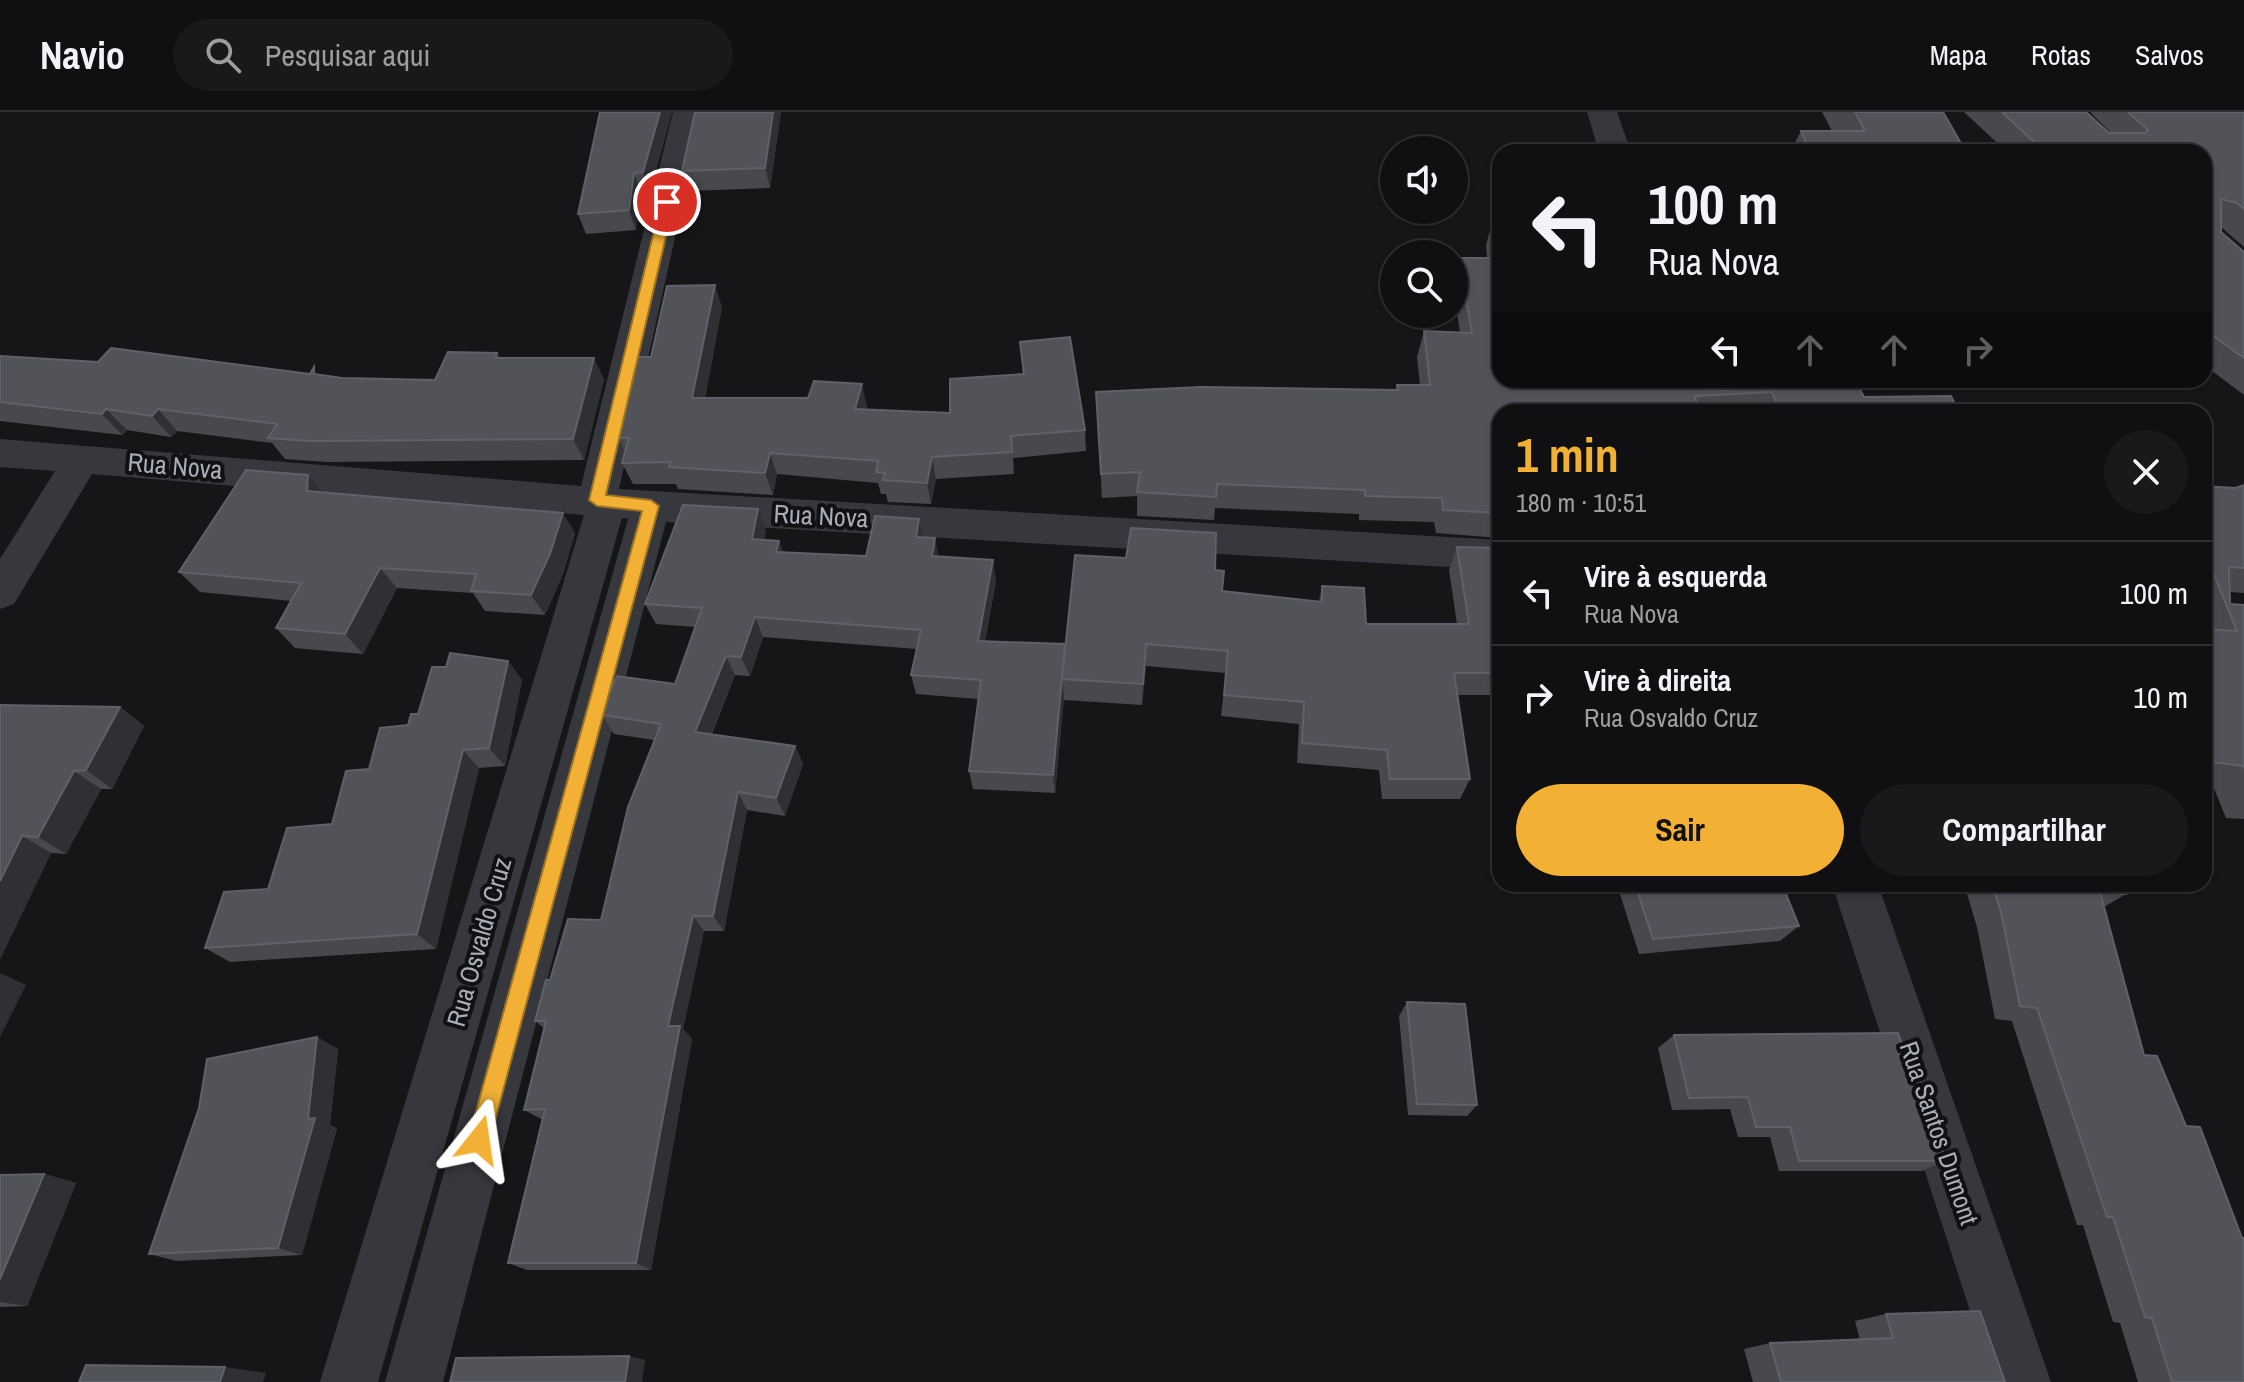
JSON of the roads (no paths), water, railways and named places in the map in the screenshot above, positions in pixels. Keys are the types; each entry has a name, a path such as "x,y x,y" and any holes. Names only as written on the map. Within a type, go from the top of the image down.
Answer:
{"street":[{"name":"Rua Osvaldo Cruz","path":"414,1382 619,503 688,112"},
{"path":"1602,112 1612,144"},
{"name":"Rua Nova","path":"0,453 619,503 1492,555"},
{"path":"0,593 83,458"},
{"name":"Rua Osvaldo Cruz","path":"349,1382 619,503"},
{"name":"Rua Santos Dumont","path":"1858,892 2022,1382"}]}
